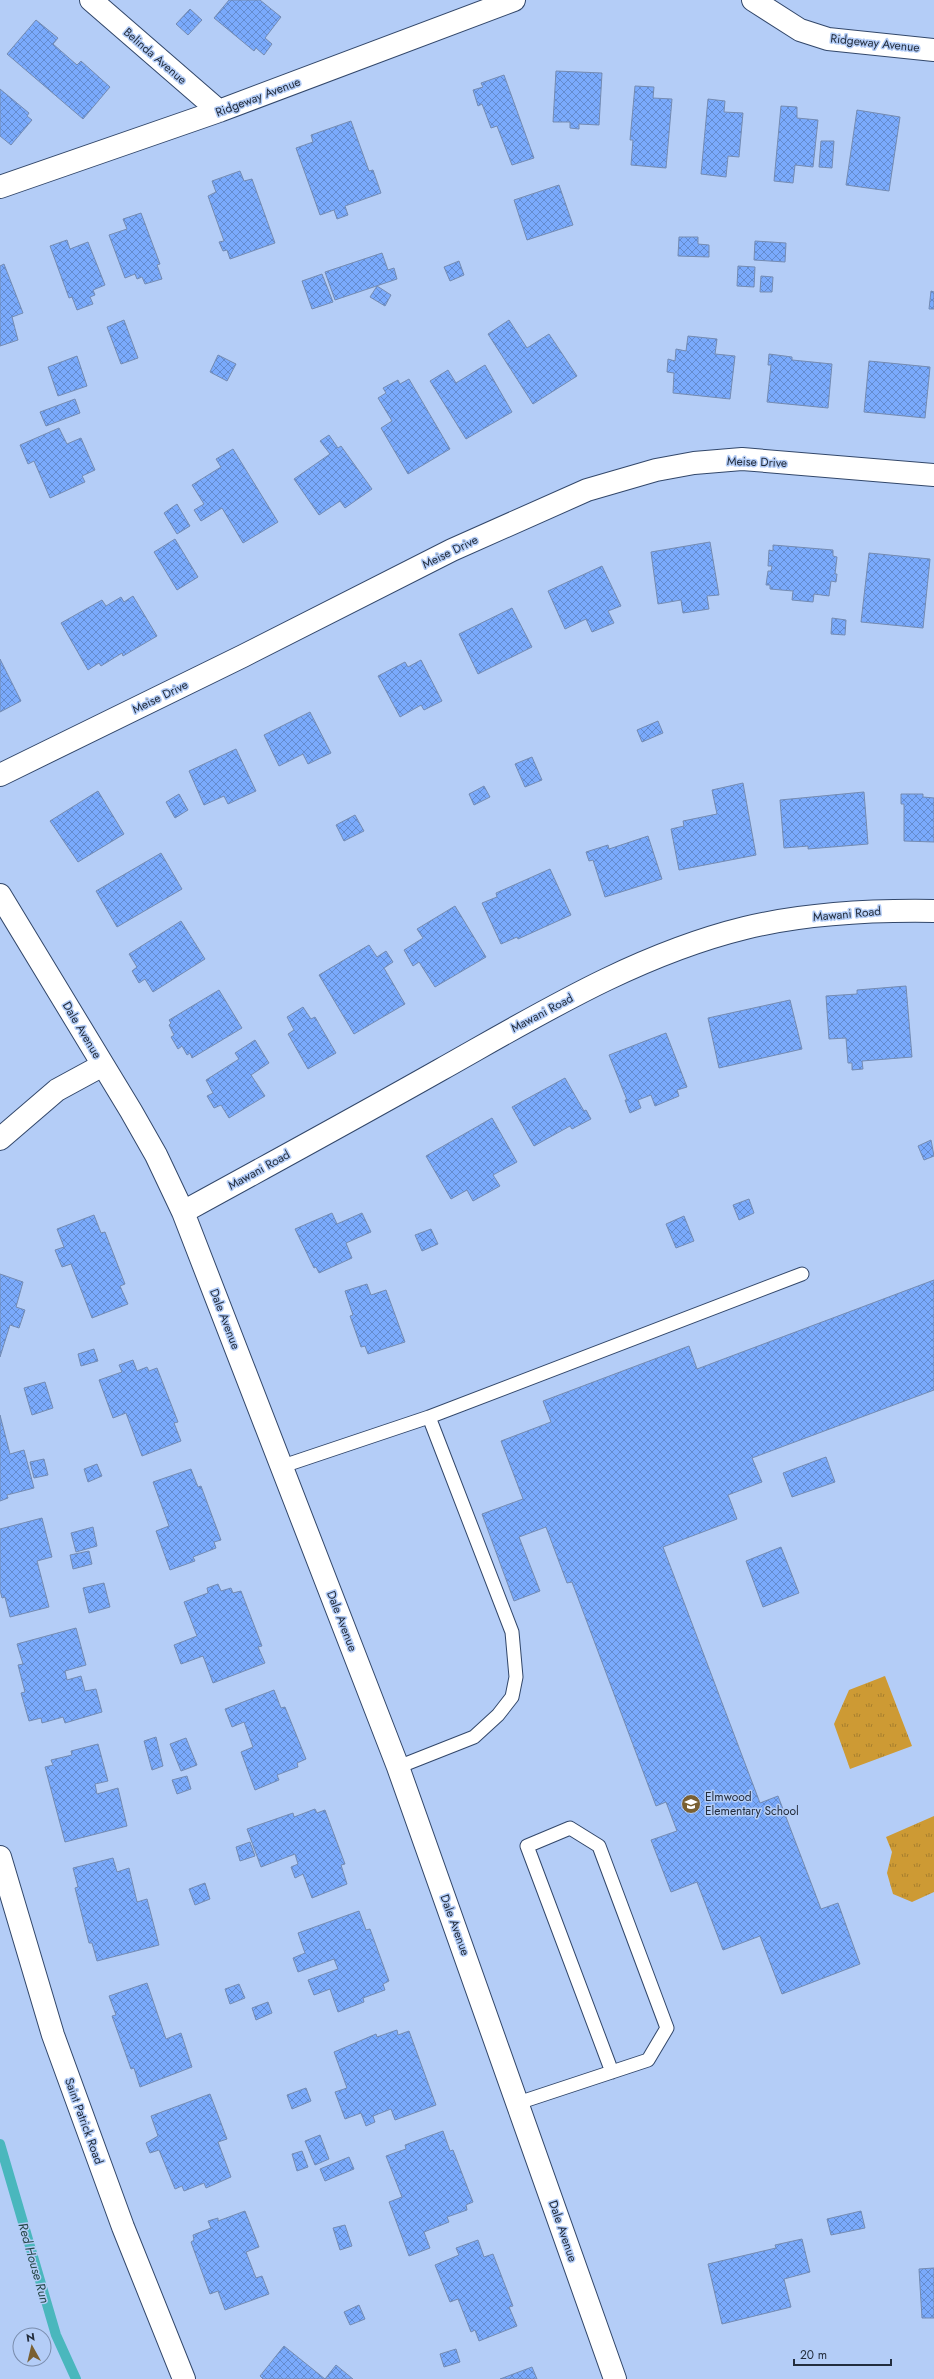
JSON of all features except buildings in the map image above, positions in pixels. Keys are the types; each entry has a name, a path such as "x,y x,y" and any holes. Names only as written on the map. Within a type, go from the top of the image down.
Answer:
{"street":[{"name":"Belinda Avenue","path":"91,0 219,111"},
{"name":"Ridgeway Avenue","path":"0,187 219,111 514,0"},
{"name":"Ridgeway Avenue","path":"753,0 800,30 828,39 934,50"},
{"name":"Meise Drive","path":"0,775 243,656 452,550 587,490 656,470 694,463 742,459 934,475"},
{"name":"Dale Avenue","path":"0,895 156,1155 183,1212 283,1466 398,1767 615,2379"},
{"name":"Mawani Road","path":"183,1212 540,1013 631,967 655,957 746,928 805,917 873,910 934,910"},
{"path":"0,1139 56,1090 103,1065"},
{"name":"Saint Patrick Road","path":"0,1857 53,2035 123,2227 184,2379"}],"lane":[{"path":"283,1466 430,1417 802,1274"},
{"path":"398,1767 474,1737 498,1715 512,1697 516,1677 512,1632 430,1417"},
{"path":"518,2104 648,2060 667,2028 599,1846 570,1828 527,1846 612,2072"}],"green space":[{"path":"885,1676 912,1746 850,1769 834,1724 849,1690"},
{"path":"934,1816 934,1892 912,1902 893,1894 887,1873 892,1852 886,1837"}],"waterway":[{"name":"Red House Run","path":"0,2144 56,2335 76,2379"}],"place":[{"name":"Elmwood Elementary School","path":"691,1804"}]}
